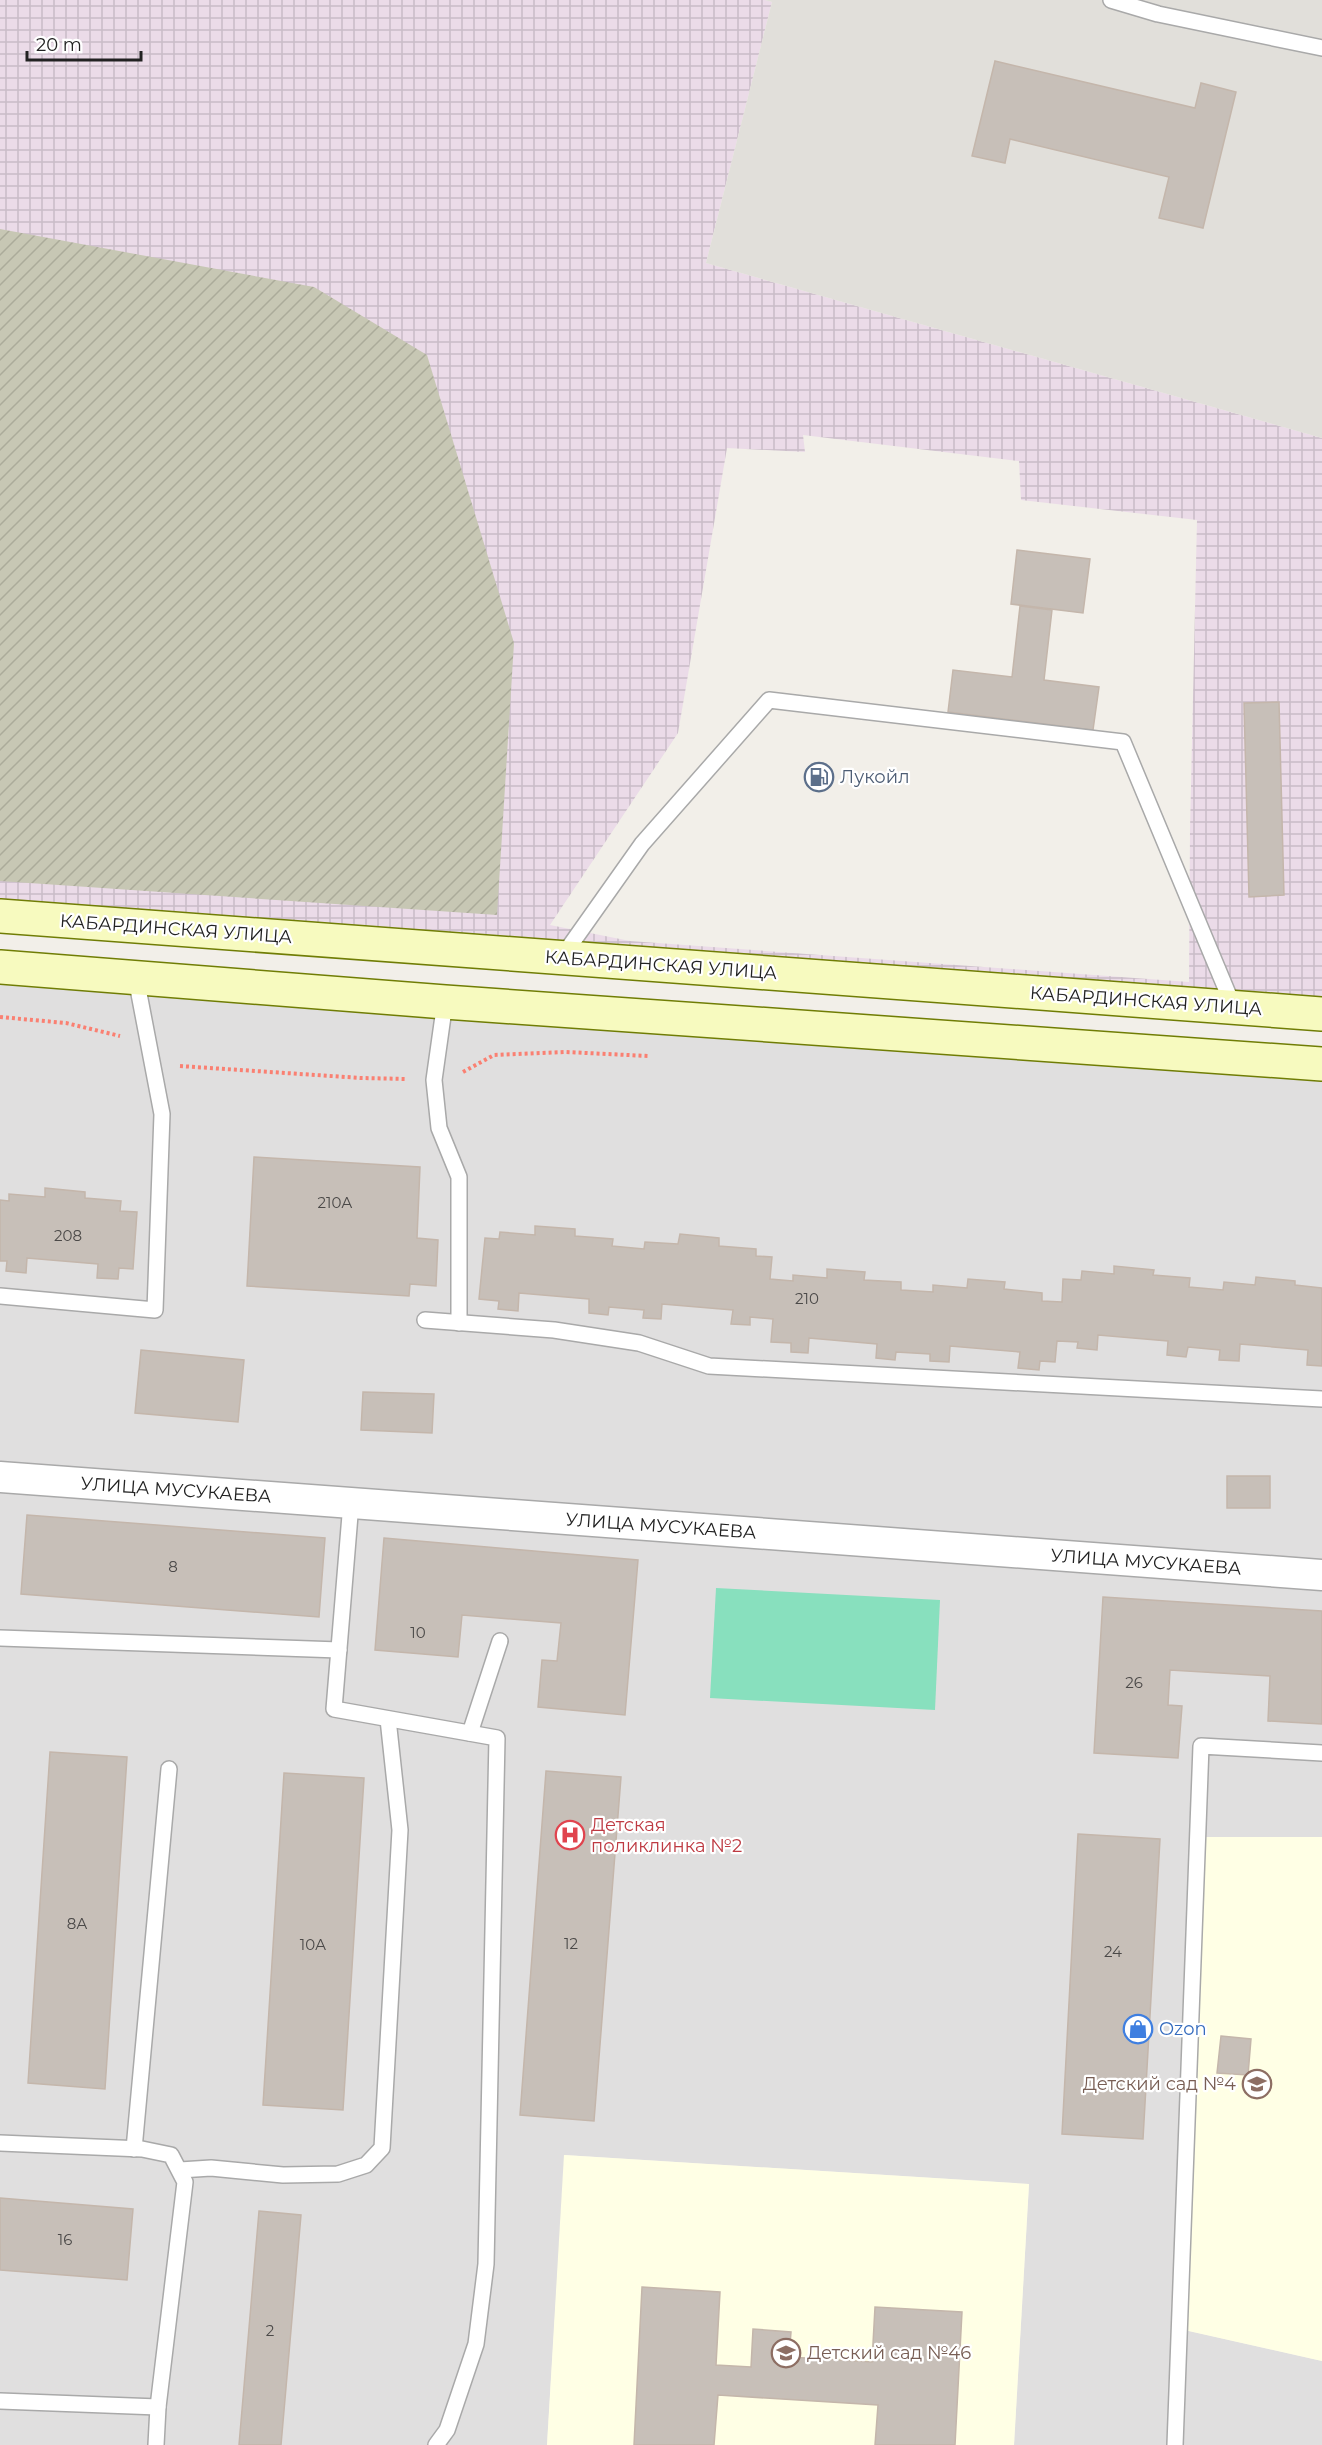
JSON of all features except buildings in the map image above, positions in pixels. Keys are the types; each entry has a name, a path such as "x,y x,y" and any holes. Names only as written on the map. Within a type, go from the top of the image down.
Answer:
{"main road":[{"name":"КАБАРДИНСКАЯ УЛИЦА","path":"0,916 1322,1014"},
{"path":"0,967 445,1002 1322,1064"}],"street":[{"name":"УЛИЦА МУСУКАЕВА","path":"0,1477 1322,1575"}],"lane":[{"path":"1111,0 1158,14 1322,48"},
{"path":"561,958 642,844 769,700 1123,742 1234,1008"},
{"path":"0,1296 155,1310 162,1114 136,978"},
{"path":"445,1002 434,1080 439,1128 459,1178 459,1323"},
{"path":"425,1320 554,1330 639,1343 709,1366 1322,1399"},
{"path":"351,1503 334,1709 497,1738 486,2264 476,2343 447,2430 436,2445"},
{"path":"0,1638 339,1650"},
{"path":"470,1733 500,1641"},
{"path":"180,2170 211,2168 283,2175 338,2174 366,2165 382,2148 400,1830 388,1719"},
{"path":"1175,2445 1201,1746 1322,1753"},
{"path":"134,2149 169,1769"},
{"path":"0,2143 134,2149 171,2155 180,2170 185,2182 158,2407 156,2445"},
{"path":"0,2401 158,2407"}],"path":[{"path":"0,1017 66,1023 119,1036 152,1064 361,1078 449,1080 494,1055 566,1052 660,1056"}],"shaded area":[{"path":"0,0 765,0 772,2 706,263 1322,438 1322,1014 0,916","holes":["803,435 1019,461 1021,500 1197,520 1189,982 630,941 550,925 678,733 727,448 805,452"]},
{"path":"765,0 1322,0 1322,438 706,263 772,2"},
{"path":"0,229 314,287 427,355 514,643 497,915 0,881"},
{"path":"0,967 1322,1064 1322,1837 1201,1837 1185,2330 1322,2361 1322,2445 1014,2445 1029,2184 565,2155 547,2445 0,2445"},
{"name":"Детский сад №4","path":"1200,1837 1322,1837 1322,2361 1184,2330"},
{"name":"Детский сад №46","path":"564,2155 1029,2184 1014,2445 547,2445"}],"green space":[{"path":"716,1588 940,1600 935,1710 710,1698"}],"place":[{"name":"Лукойл","path":"819,777"},
{"name":"Детская поликлинка №2","path":"570,1835"},
{"name":"Ozon","path":"1138,2029"},
{"name":"Детский сад №4","path":"1257,2084"},
{"name":"Детский сад №46","path":"786,2353"}]}
